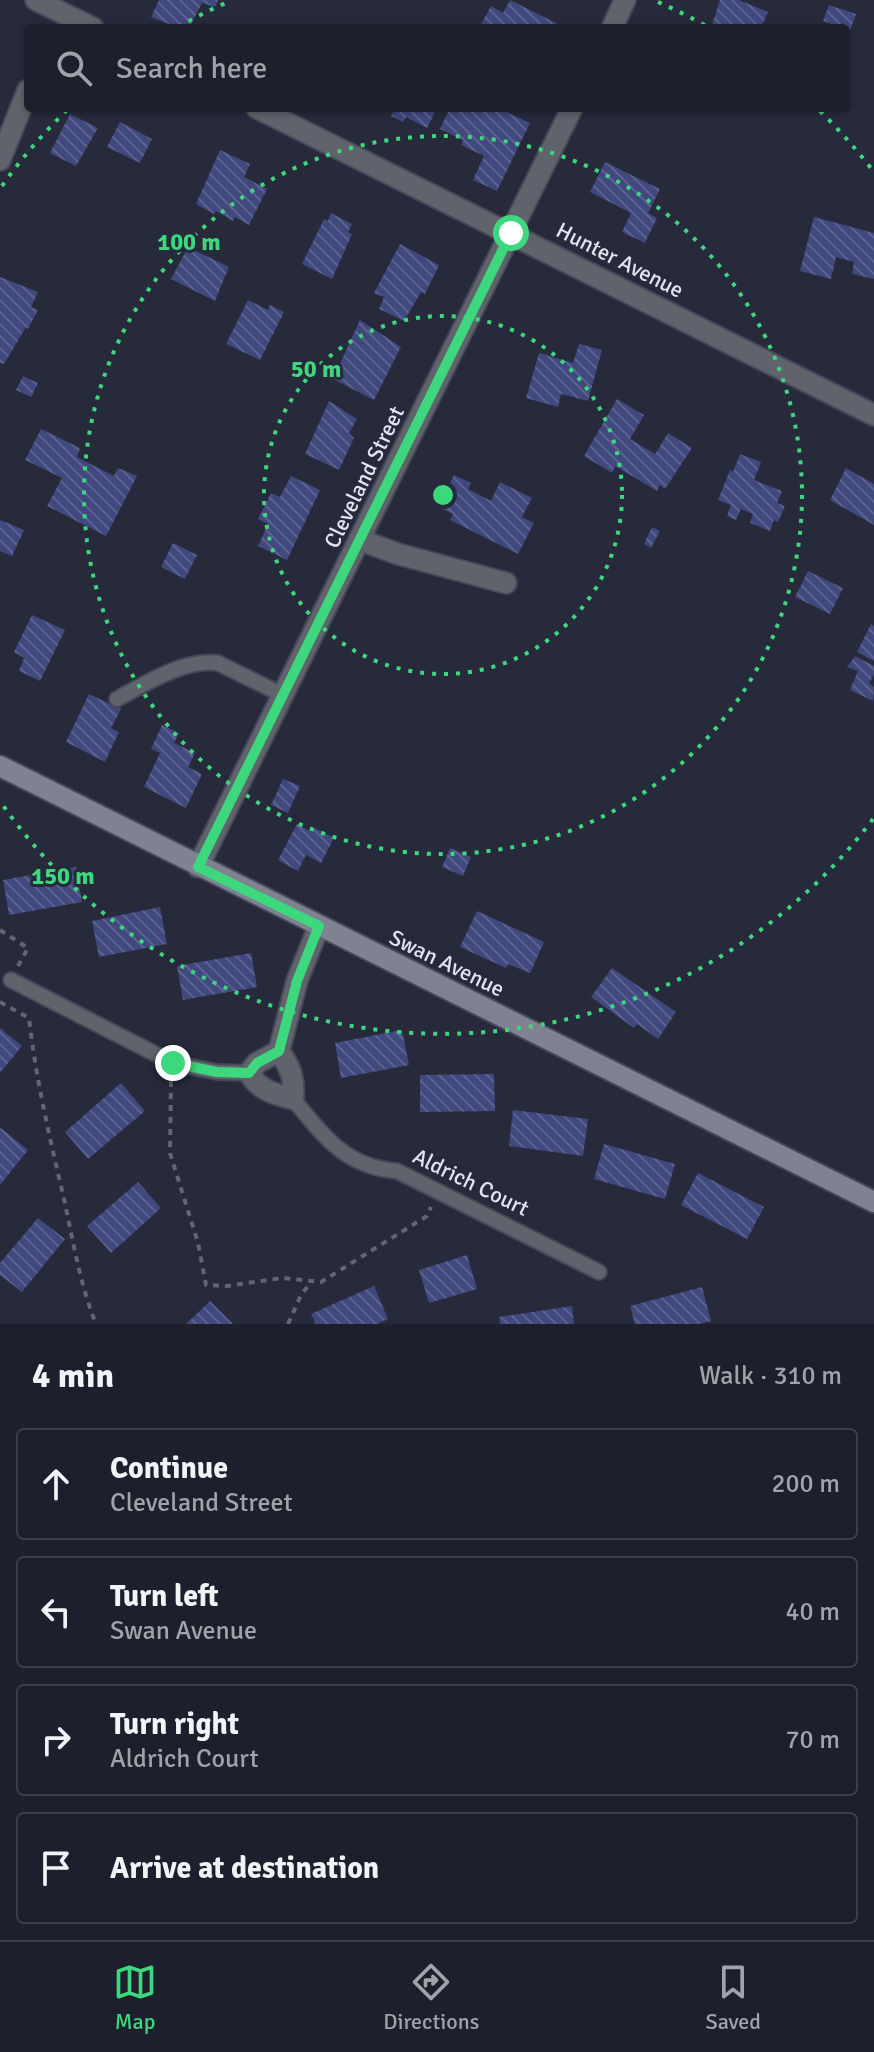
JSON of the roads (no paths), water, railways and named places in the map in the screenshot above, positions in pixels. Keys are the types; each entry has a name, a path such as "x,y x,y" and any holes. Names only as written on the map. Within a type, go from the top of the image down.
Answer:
{"street":[{"path":"614,24 625,0"},
{"path":"46,12 81,24"},
{"path":"1,157 24,100"},
{"name":"Hunter Avenue","path":"265,112 874,415"},
{"name":"Cleveland Street","path":"198,867 570,112"},
{"path":"360,540 398,554 506,583"},
{"name":"Swan Avenue","path":"0,766 874,1202"},
{"path":"293,1099 272,1094 255,1085 249,1073 257,1063 279,1051 297,981 319,926"},
{"name":"Aldrich Court","path":"279,1051 289,1065 294,1082 293,1099"}],"lane":[{"path":"117,699 183,667 207,661 218,663 283,695"},
{"path":"11,980 173,1063 217,1072 249,1073"},
{"name":"Aldrich Court","path":"293,1099 327,1141 348,1157 374,1169 397,1171 599,1272"}]}
